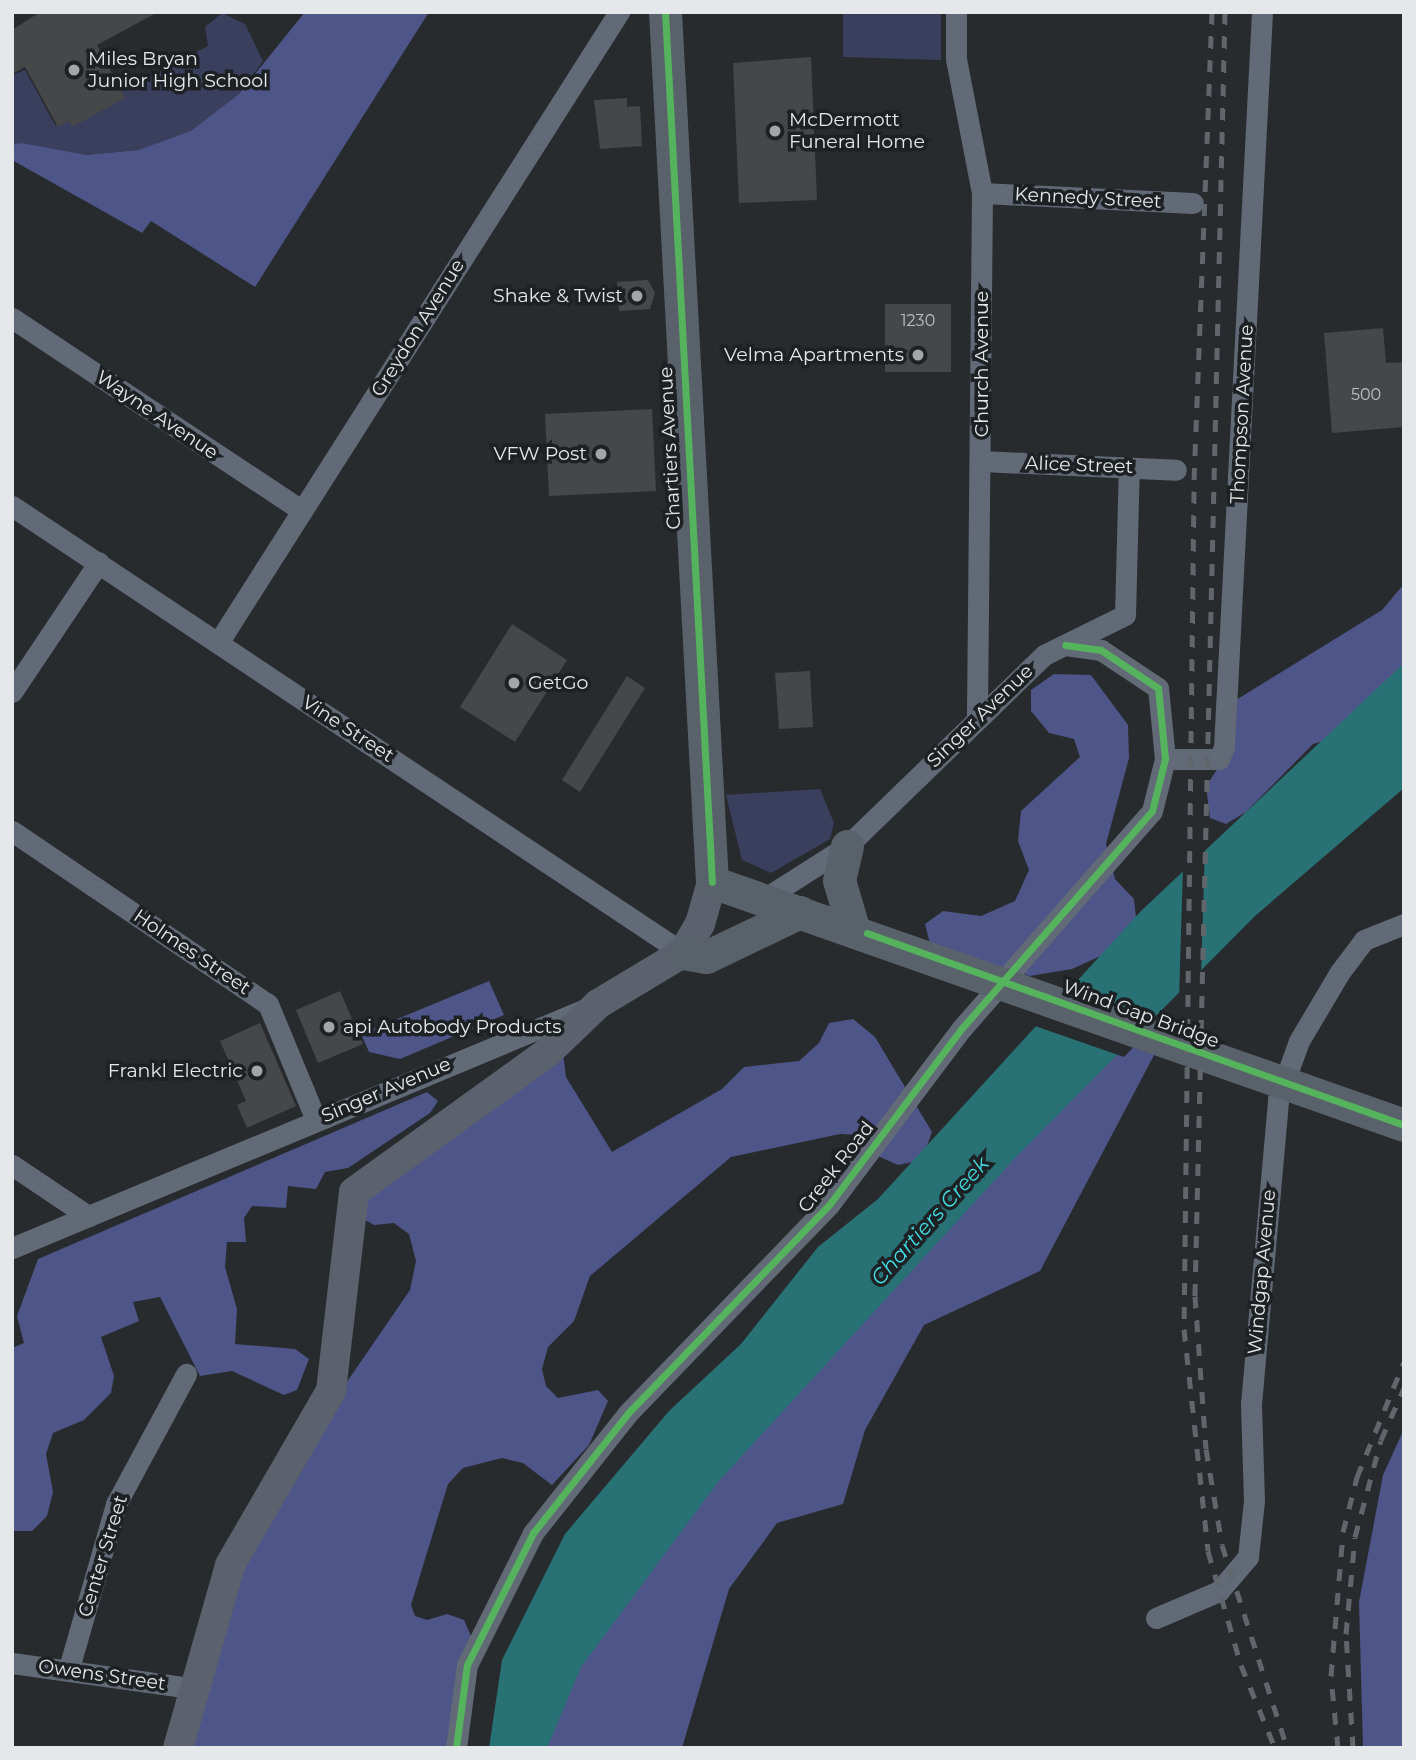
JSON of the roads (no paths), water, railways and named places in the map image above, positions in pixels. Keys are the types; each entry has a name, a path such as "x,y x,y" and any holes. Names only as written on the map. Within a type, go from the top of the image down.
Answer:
{"main road":[{"name":"Chartiers Avenue","path":"666,12 712,882"},
{"path":"847,846 839,880 860,931"},
{"name":"Wind Gap Bridge","path":"712,882 860,931 1404,1125"},
{"path":"683,953 706,957 800,912"}],"street":[{"name":"Greydon Avenue","path":"218,643 619,12"},
{"name":"Church Avenue","path":"956,12 956,59 982,193 977,718"},
{"name":"Thompson Avenue","path":"1165,759 1219,759 1224,747 1262,12"},
{"name":"Kennedy Street","path":"982,193 1193,203"},
{"name":"Wayne Avenue","path":"12,318 302,511"},
{"name":"Alice Street","path":"981,461 1176,470"},
{"name":"Singer Avenue","path":"762,900 847,846 1019,676 1065,645 1125,615 1129,467"},
{"name":"Vine Street","path":"12,506 683,953"},
{"path":"12,692 99,562"},
{"name":"Creek Road","path":"456,1748 467,1665 533,1533 628,1413 829,1205 962,1028 1046,926 1141,828 1161,785 1165,759 1158,688 1101,650 1065,645"},
{"name":"Holmes Street","path":"12,831 268,1004 316,1120"},
{"name":"Singer Avenue","path":"12,1248 598,1004 683,953 701,924 712,882"},
{"name":"Windgap Avenue","path":"1156,1618 1219,1591 1248,1557 1254,1522 1252,1391 1278,1099 1299,1041 1340,972 1364,940 1404,924"},
{"path":"178,1748 191,1688 230,1565 331,1391 354,1192 548,1052 598,1004"},
{"path":"12,1165 88,1216"},
{"name":"Center Street","path":"69,1668 116,1504 186,1374"},
{"name":"Owens Street","path":"12,1663 69,1668 191,1688"}],"water":[{"name":"Chartiers Creek","path":"1404,663 1404,788 1255,916 1016,1157 718,1482 581,1667 547,1748 489,1748 502,1660 565,1534 669,1411 741,1344 818,1247 878,1199 1141,911"}],"railway":[{"path":"1212,12 1194,491 1184,1329 1208,1551 1241,1665 1275,1748"},
{"path":"1225,12 1195,1296 1206,1449 1222,1545 1287,1748"},
{"path":"1338,1748 1331,1676 1343,1532 1357,1477 1404,1362"},
{"path":"1353,1748 1346,1634 1355,1537 1381,1440 1404,1388"}],"place":[{"name":"Miles Bryan Junior High School","path":"74,70"},
{"name":"McDermott Funeral Home","path":"775,131"},
{"name":"Shake & Twist","path":"637,296"},
{"name":"Velma Apartments","path":"918,355"},
{"name":"VFW Post","path":"601,454"},
{"name":"GetGo","path":"514,683"},
{"name":"api Autobody Products","path":"329,1027"},
{"name":"Frankl Electric","path":"257,1071"}]}
